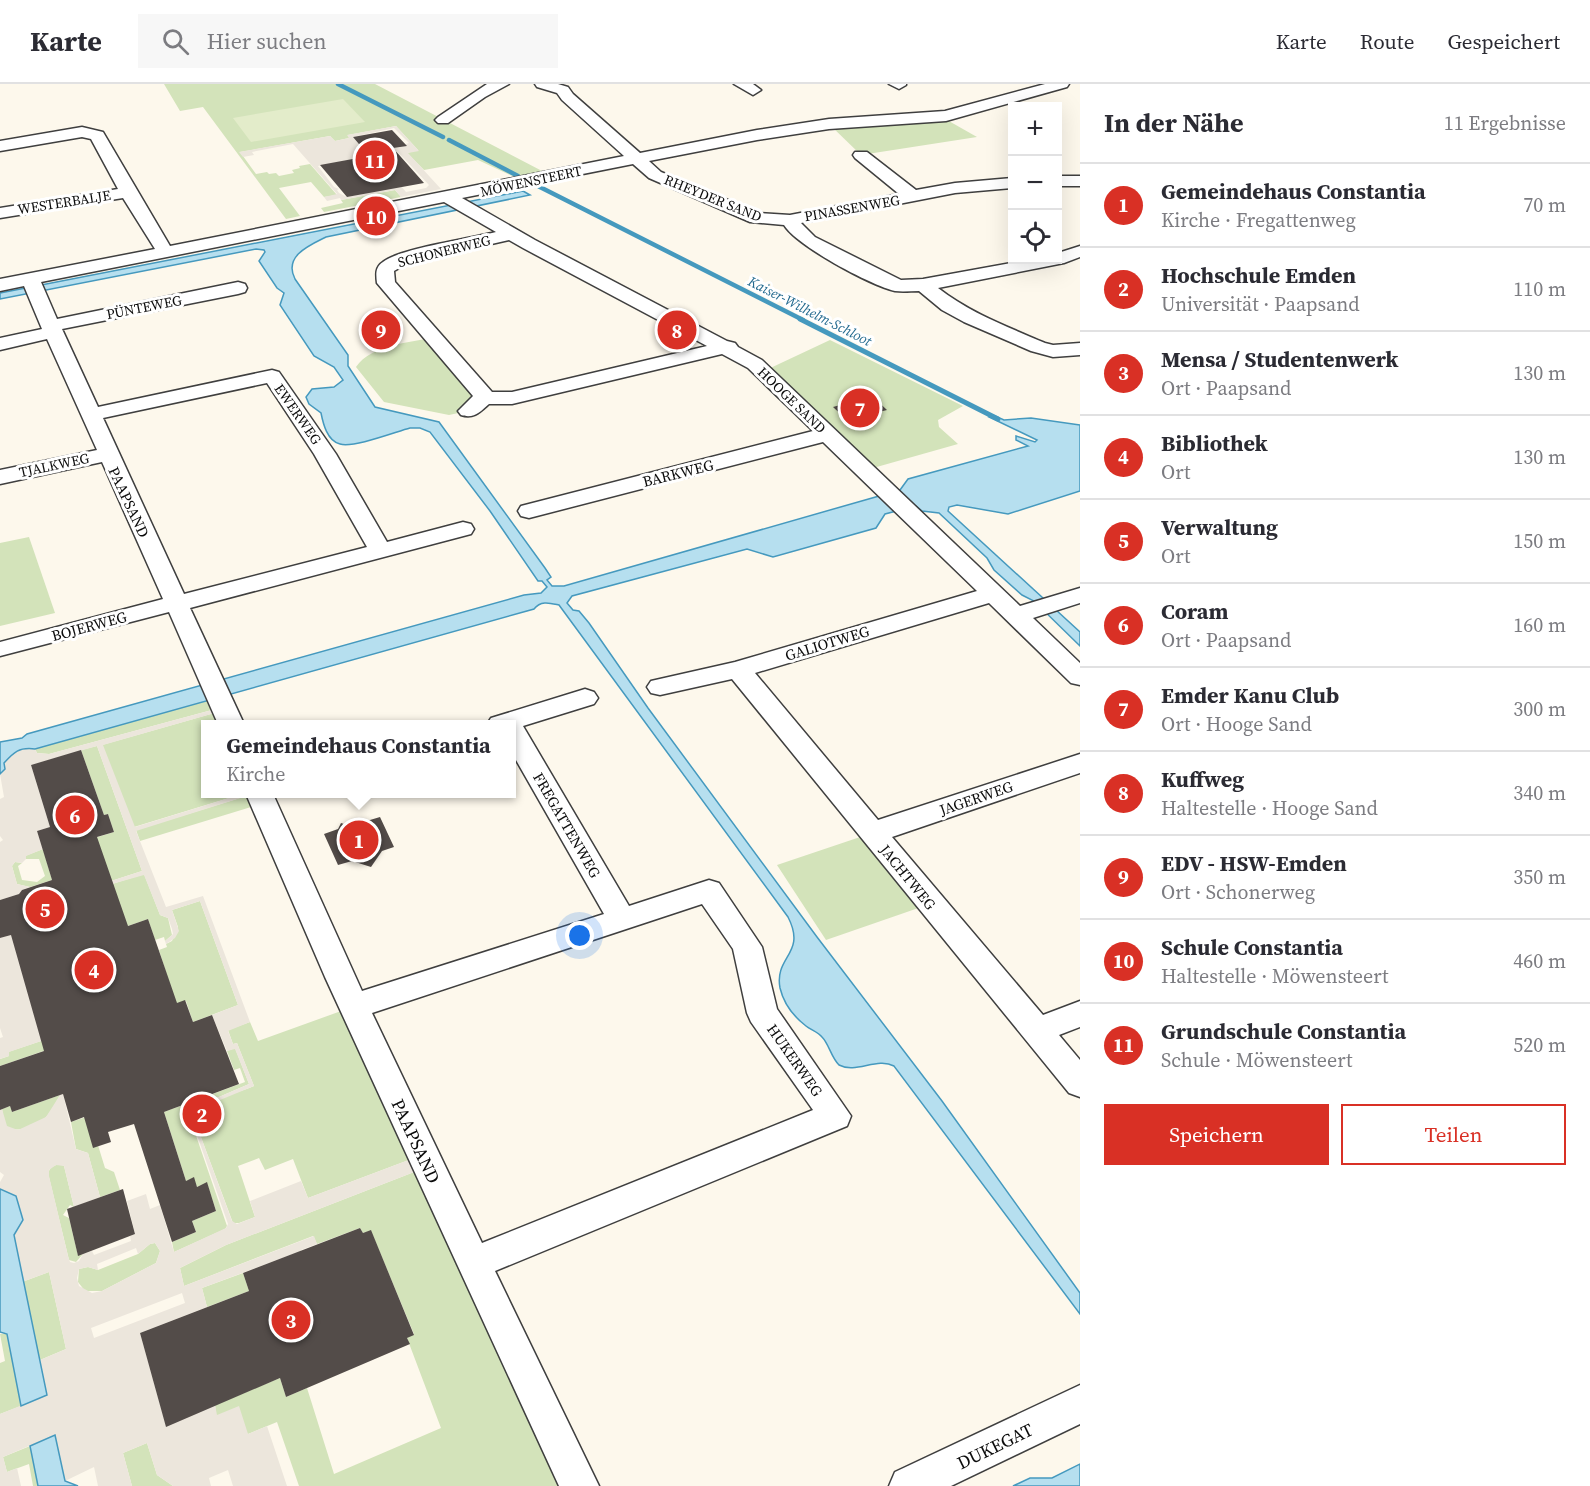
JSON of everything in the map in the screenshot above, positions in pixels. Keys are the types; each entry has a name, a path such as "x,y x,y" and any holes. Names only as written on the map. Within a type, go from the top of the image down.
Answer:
{"street":[{"path":"443,120 484,91 502,84"},
{"path":"542,84 567,87"},
{"name":"MÖWENSTEERT","path":"0,285 33,286 166,253 459,203 713,143 808,127 946,116 1065,86"},
{"name":"RHEYDER SAND","path":"567,87 567,97 655,174 726,207 756,218 790,220"},
{"name":"WESTERBALJE","path":"0,146 82,132 98,135 128,192 166,253"},
{"name":"PINASSENWEG","path":"861,155 914,198"},
{"path":"1068,182 1080,198"},
{"name":"PINASSENWEG","path":"790,220 914,198 955,188 1008,183"},
{"name":"WESTERBALJE","path":"0,213 128,192"},
{"name":"HOOGE SAND","path":"459,203 512,234 728,347 764,371 884,490 1080,677"},
{"path":"790,220 796,230 809,241 899,286 923,285 1030,264"},
{"name":"SCHONERWEG","path":"485,397 386,283 384,277 388,266 402,259 512,234"},
{"path":"1062,257 1080,251"},
{"path":"923,285 970,318 1038,347 1053,351 1080,349"},
{"name":"PAAPSAND","path":"33,286 229,720"},
{"name":"PÜNTEWEG","path":"0,344 51,329 238,288"},
{"path":"468,411 485,397 512,398 728,347"},
{"name":"EWERWEG","path":"90,415 272,376 325,454 381,551"},
{"name":"BARKWEG","path":"529,512 828,434"},
{"name":"TJALKWEG","path":"0,477 107,454"},
{"path":"176,603 463,529"},
{"name":"GALIOTWEG","path":"660,687 738,670 993,594"},
{"path":"1016,615 1075,597"},
{"name":"BOJERWEG","path":"3,649 176,603"},
{"name":"JACHTWEG","path":"738,670 1080,1083"},
{"name":"FREGATTENWEG","path":"516,722 585,698"},
{"name":"FREGATTENWEG","path":"516,740 622,920"},
{"name":"JAGERWEG","path":"872,833 1080,763"},
{"name":"PAAPSAND","path":"267,798 355,1006 422,1155 579,1486"},
{"name":"HUKERWEG","path":"355,1006 709,891 747,947 762,1013 835,1116 474,1263"},
{"path":"1037,1031 1080,1014"},
{"name":"DUKEGAT","path":"909,1486 1080,1404"}],"green space":[{"path":"164,84 375,84 544,172 557,176 525,182 478,160 424,170 407,153 418,150 396,126 348,135 349,138 335,141 330,136 240,152 256,174 267,172 276,173 279,176 294,173 292,170 300,168 299,166 310,164 337,195 324,197 311,182 279,188 300,216 286,219 203,107 180,111"},
{"path":"343,99 365,122 251,142 233,118"},
{"path":"940,116 977,137 861,155 829,124"},
{"path":"395,190 401,197 324,212 321,208 343,203 341,200"},
{"path":"435,337 485,397 468,411 449,415 384,402 356,367 363,359 381,349"},
{"path":"830,340 963,406 938,420 939,427 958,444 866,470 764,371"},
{"path":"29,537 55,613 0,626 0,543"},
{"path":"219,697 223,707 49,754 37,753 35,749"},
{"path":"225,710 229,720 201,720 201,798 229,798 134,827 102,745"},
{"path":"97,746 142,871 111,881 72,845 114,832 108,814 104,815 81,750"},
{"path":"240,798 262,798 264,803 140,841 136,830"},
{"path":"872,833 930,904 826,940 777,865"},
{"path":"43,849 52,880 30,887 17,884 12,866 15,862 22,863 18,866 22,880 37,882 45,876 39,859 26,859 25,856"},
{"path":"144,874 160,915 168,918 172,935 165,941 164,937 155,940 148,919 122,928 112,884"},
{"path":"200,901 238,1005 193,1022 186,1001 176,1004 159,950 167,947 166,944 172,941 178,927 172,910"},
{"path":"355,1006 422,1155 308,1198 293,1159 265,1170 259,1158 238,1166 255,1217 233,1223 195,1121 203,1108 211,1103 254,1086 237,1043 233,1044 228,1030 250,1022 258,1041"},
{"path":"53,1037 55,1047 0,1066 0,1059 9,1056 8,1052"},
{"path":"235,1048 249,1084 198,1106 191,1121 227,1226 225,1229 174,1252 172,1242 196,1232 192,1221 216,1211 207,1183 197,1187 193,1178 186,1181 164,1112 245,1082 240,1068 234,1070 227,1051"},
{"path":"60,1095 47,1116 38,1122 20,1129 9,1128 5,1124 2,1109 10,1106 12,1112"},
{"path":"89,1116 105,1168 114,1172 120,1190 100,1197 88,1153 76,1149 71,1122"},
{"path":"59,1164 64,1166 74,1207 70,1205 63,1215 69,1218 78,1255 83,1254 76,1262 69,1260 48,1173 51,1167"},
{"path":"427,1167 579,1486 299,1486 277,1422 248,1434 216,1415 215,1405 280,1378 286,1397 307,1388 334,1474 441,1428 407,1338 414,1334 371,1231 363,1233 360,1228 317,1244 313,1236 184,1286 180,1268 226,1245"},
{"path":"155,1243 160,1251 156,1263 102,1291 85,1291 78,1282 79,1269 88,1267 98,1270 138,1254 150,1244"},
{"path":"49,1272 66,1349 40,1360 22,1282"},
{"path":"243,1273 249,1291 207,1307 202,1288"},
{"path":"0,1334 7,1334 21,1406 0,1414 0,1363 5,1361"},
{"path":"147,1443 157,1475 173,1486 132,1486 123,1453"},
{"path":"30,1446 38,1486 33,1486 29,1464 7,1472 3,1457"}],"shaded area":[{"path":"396,126 419,151 408,153 441,189 401,197 395,190 327,201 324,197 337,194 293,144 252,152 254,155 243,157 239,152 330,136 335,141 349,138 347,135","holes":["394,128 409,143 390,149 397,151 429,185 426,188 406,192 389,172 367,193 347,197 339,193 337,190 339,189 334,187 318,166 374,155 371,152 366,153 353,137"]},
{"path":"223,707 225,710 103,745 135,827 229,798 240,798 136,831 166,907 203,896 250,1022 228,1031 233,1044 237,1043 254,1086 203,1107 196,1114 195,1121 232,1221 237,1224 255,1217 250,1201 301,1181 308,1198 422,1155 427,1167 226,1245 180,1268 184,1286 314,1236 317,1244 301,1250 301,1254 293,1254 202,1288 207,1307 140,1333 166,1426 215,1405 217,1415 239,1406 248,1434 267,1426 287,1486 233,1486 228,1470 209,1478 211,1486 173,1486 157,1475 147,1443 123,1453 132,1486 98,1486 94,1467 65,1481 55,1435 3,1457 7,1472 17,1468 21,1486 0,1486 0,1414 47,1395 40,1360 66,1349 49,1272 22,1282 14,1235 16,1196 0,1189 0,1182 4,1175 0,1172 0,1110 2,1109 7,1126 18,1130 46,1117 60,1095 63,1094 76,1149 88,1153 100,1197 74,1207 64,1166 56,1165 49,1170 68,1256 70,1262 74,1263 79,1261 83,1254 92,1251 94,1255 131,1241 130,1236 135,1234 127,1201 146,1194 150,1209 160,1205 174,1252 226,1228 228,1224 191,1118 198,1106 249,1084 235,1049 227,1051 212,1015 238,1005 200,901 172,910 179,931 175,938 166,944 165,941 173,934 172,929 168,918 160,915 144,875 112,884 111,881 142,871 97,746 31,765 50,827 37,831 43,849 26,856 22,863 15,862 12,866 17,884 30,887 19,894 0,900 0,842 3,840 0,836 0,799 4,797 0,774 5,769 3,763 16,750 35,749 37,753 49,754","holes":["155,1243 160,1251 156,1263 102,1291 92,1293 79,1286 77,1278 79,1269 88,1267 98,1270 97,1264 136,1248 138,1254 150,1244","182,1293 185,1303 94,1338 91,1328"]},
{"path":"14,934 53,1037 9,1052 9,1056 0,1059 0,1038 3,1037 0,1028 0,938"}],"water":[{"path":"523,191 530,195 326,237 300,252 295,258 292,271 295,279 348,355 348,366 375,407 439,422 545,568 551,577 547,580 552,586 564,586 900,490 908,479 1028,446 1016,440 1016,436 1035,442 1037,440 989,417 993,415 1004,420 1031,418 1080,425 1080,491 1008,514 957,505 949,507 948,511 1080,632 1080,646 1034,601 1022,595 994,570 987,558 939,513 922,511 916,506 885,514 876,528 773,557 747,549 572,596 567,603 573,610 579,611 589,623 648,708 817,937 942,1101 1080,1293 1080,1314 894,1066 881,1063 852,1068 839,1065 822,1037 801,1022 790,1010 780,988 779,977 794,939 788,917 559,605 543,603 534,609 35,749 21,750 14,753 4,763 5,769 0,774 0,742 22,738 27,734 524,595 541,593 547,587 542,581 538,581 490,511 430,432 420,428 410,428 346,445 332,439 326,431 321,413 309,404 306,397 312,389 334,387 343,380 334,367 314,356 280,305 284,293 277,288 259,261 264,250 256,249 0,299 0,293"},
{"path":"0,1189 16,1196 23,1220 14,1235 47,1395 21,1406 7,1334 0,1332"},
{"path":"55,1435 65,1481 78,1486 38,1486 30,1446"},
{"path":"1080,1464 1080,1486 1013,1486 1030,1478 1052,1478"}],"building":[{"path":"392,130 407,146 393,148 424,183 347,197 320,165 369,156 353,137"},
{"path":"872,396 887,410 847,420 833,407"},
{"path":"81,750 104,815 108,814 114,832 97,837 128,926 148,919 177,1003 185,1000 193,1022 212,1015 239,1084 164,1112 186,1181 194,1177 197,1187 207,1182 216,1211 192,1221 196,1232 172,1242 134,1124 108,1132 111,1142 93,1148 84,1117 71,1122 63,1094 12,1112 10,1106 0,1110 0,1066 44,1051 11,935 0,938 0,900 52,880 37,831 50,827 31,765"},
{"path":"380,817 394,847 382,851 371,867 352,861 338,865 324,834 338,829 341,823 350,826"},
{"path":"123,1189 135,1234 78,1256 67,1209"},
{"path":"360,1228 363,1233 371,1230 414,1335 407,1338 410,1344 286,1397 280,1378 166,1427 140,1333 249,1291 243,1273"}],"waterway":[{"name":"Kaiser-Wilhelm-Schloot","path":"338,84 443,137"},
{"name":"Kaiser-Wilhelm-Schloot","path":"449,140 518,176"},
{"name":"Kaiser-Wilhelm-Schloot","path":"532,183 803,320"},
{"name":"Kaiser-Wilhelm-Schloot","path":"800,319 998,419"}],"place":[{"name":"Grundschule Constantia","path":"375,160"},
{"name":"Schule Constantia","path":"376,216"},
{"name":"EDV - HSW-Emden","path":"381,330"},
{"name":"Kuffweg","path":"677,330"},
{"name":"Emder Kanu Club","path":"860,408"},
{"name":"Coram","path":"75,815"},
{"name":"Gemeindehaus Constantia","path":"359,840"},
{"name":"Verwaltung","path":"45,909"},
{"name":"Bibliothek","path":"94,970"},
{"name":"Hochschule Emden","path":"202,1114"},
{"name":"Mensa / Studentenwerk","path":"291,1320"}]}
